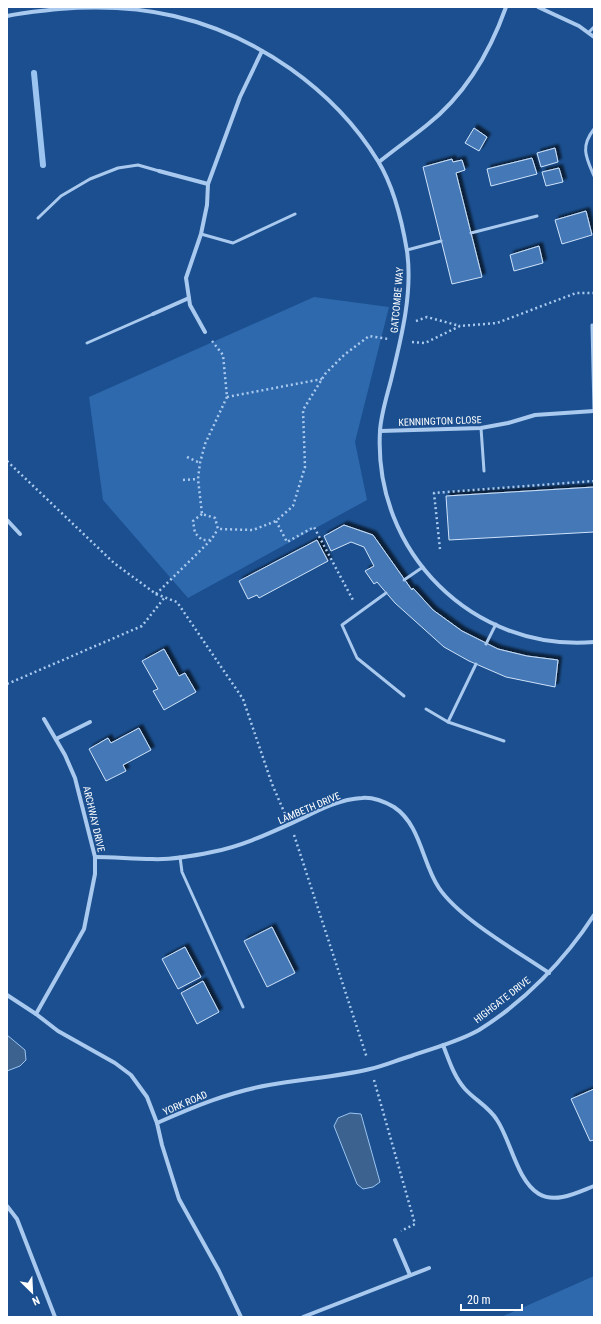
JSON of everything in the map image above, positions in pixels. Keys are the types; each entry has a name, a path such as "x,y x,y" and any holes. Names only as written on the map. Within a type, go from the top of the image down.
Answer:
{"street":[{"name":"GATCOMBE WAY","path":"7,16 81,7 129,8 174,16 234,36 262,51 290,68 315,88 343,116 378,162 389,184 398,211 407,250 409,270 401,341 380,430 386,499 400,534 411,554 443,590 473,613 509,630 537,638 568,643 594,642"},
{"path":"378,162 428,124 463,88 490,46 506,7"},
{"path":"538,7 558,15 589,32 594,37"},
{"path":"205,332 190,305 186,278 200,234 207,205 208,184 240,97 262,51"},
{"path":"159,171 208,184"},
{"path":"153,314 189,298"},
{"name":"KENNINGTON CLOSE","path":"380,430 481,428 508,423 535,415 594,411"},
{"path":"7,520 20,534"},
{"name":"ARCHWAY DRIVE","path":"36,1014 84,929 95,874 95,857 75,778 44,718"},
{"path":"56,740 90,722"},
{"name":"LAMBETH DRIVE","path":"95,857 153,860 214,852 253,840 343,801 363,798 380,800 394,808 405,817 416,835 428,867 439,888 452,904 474,921 549,972"},
{"name":"HIGHGATE DRIVE","path":"371,1069 443,1045 478,1030 521,997 549,972 574,945 594,915"},
{"name":"YORK ROAD","path":"7,995 36,1014 58,1031 115,1063 131,1075 147,1097 157,1123 199,1104 227,1095 268,1085 371,1069"},
{"path":"443,1045 457,1079 465,1089 489,1110 498,1121 528,1185 540,1195 553,1198 565,1197 594,1186"},
{"path":"157,1123 178,1199 220,1271 241,1317"},
{"path":"7,1206 17,1219 55,1317"},
{"path":"396,1240 410,1275"},
{"path":"302,1317 429,1268"}],"lane":[{"path":"589,32 594,27"},
{"path":"594,129 585,145 584,153 594,176"},
{"path":"38,218 61,196 90,179 118,168 138,165 159,171"},
{"path":"200,234 233,243 295,214"},
{"path":"471,233 537,216"},
{"path":"407,250 442,241"},
{"path":"87,343 153,314"},
{"path":"592,325 594,411"},
{"path":"481,428 484,471"},
{"path":"404,580 423,567"},
{"path":"386,593 342,624 357,658 404,696"},
{"path":"486,644 496,624"},
{"path":"448,722 476,664"},
{"path":"426,709 448,722 504,741"},
{"path":"180,857 182,872 243,1007"}],"path":[{"path":"416,321 427,317 460,326 497,323 576,293 594,293"},
{"path":"406,342 426,343 460,326"},
{"path":"202,514 198,479 200,463 205,444 227,397 223,355 205,332"},
{"path":"218,529 253,530 276,521 293,506 305,467 303,410 322,379 344,355 369,336 394,340"},
{"path":"227,397 322,379"},
{"path":"187,457 200,463"},
{"path":"7,461 11,467 114,564 156,594 177,602 243,699 272,784 286,818"},
{"path":"183,480 198,479"},
{"path":"440,550 434,493 594,481"},
{"path":"156,594 199,549 211,540 218,529 215,518 202,514"},
{"path":"202,514 193,521 194,533 202,540 211,540"},
{"path":"276,521 287,542 314,527 359,612"},
{"path":"7,684 142,626 165,597"},
{"path":"292,831 371,1069 415,1224 403,1229 396,1240"}],"shaded area":[{"path":"314,297 389,307 355,442 367,500 188,598 103,500 89,397"},
{"path":"7,1035 25,1050 26,1060 20,1066 7,1071"},
{"path":"350,1113 361,1114 380,1182 373,1187 363,1189 357,1184 334,1126 338,1118"},
{"path":"594,1276 594,1317 501,1317"}],"building":[{"path":"474,128 487,137 479,151 465,143"},
{"path":"555,148 558,162 541,167 537,153"},
{"path":"532,158 537,174 491,186 487,169"},
{"path":"452,159 453,162 462,160 465,170 456,173 482,277 452,284 423,167"},
{"path":"559,168 563,182 546,186 542,172"},
{"path":"586,211 592,235 562,244 555,220"},
{"path":"539,246 543,263 514,271 510,255"},
{"path":"594,487 594,532 449,540 446,496"},
{"path":"344,525 373,535 412,590 413,588 433,610 462,631 498,649 527,656 558,660 555,687 506,677 469,661 444,647 395,603 377,582 374,584 365,571 374,566 364,547 351,542 331,551 324,536"},
{"path":"317,540 328,561 259,598 257,595 248,599 239,581"},
{"path":"164,649 179,676 185,673 196,692 164,710 153,691 158,689 142,661"},
{"path":"139,728 151,750 123,765 126,771 106,781 89,749 108,738 111,743"},
{"path":"272,927 295,973 267,987 244,941"},
{"path":"185,947 201,977 178,989 162,959"},
{"path":"203,981 219,1012 197,1024 181,993"},
{"path":"594,1089 594,1140 590,1141 571,1099"}],"waterway":[{"path":"34,73 43,165"}]}
